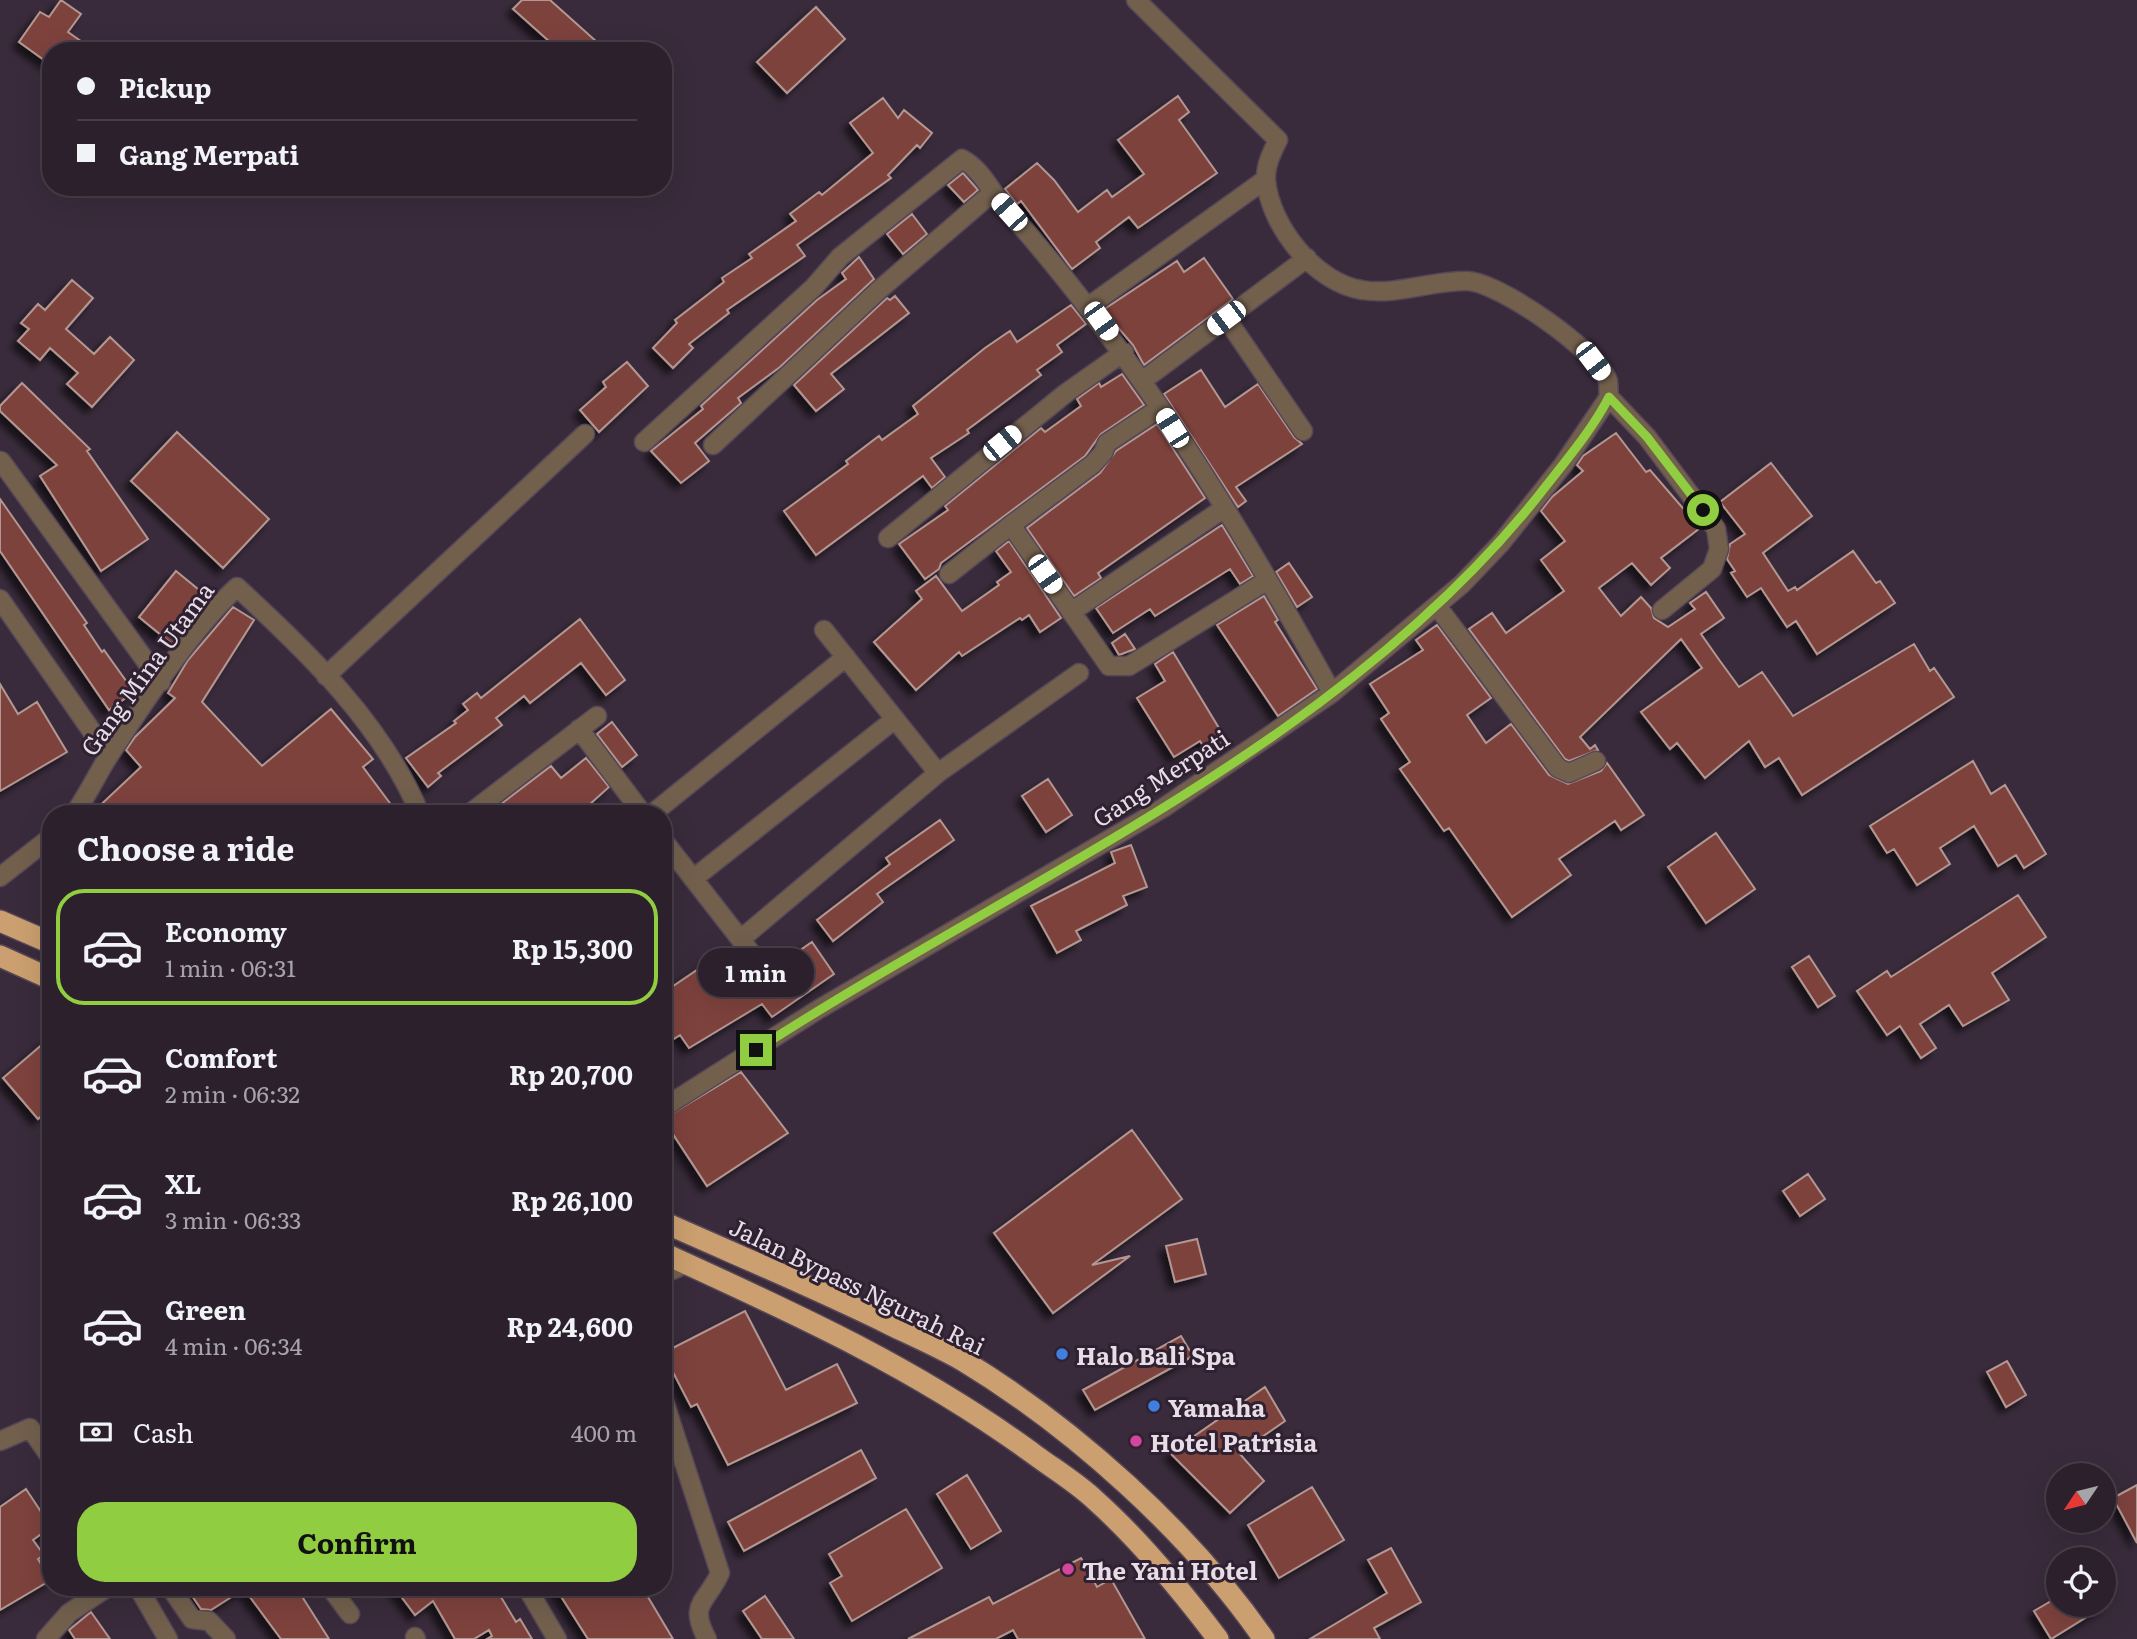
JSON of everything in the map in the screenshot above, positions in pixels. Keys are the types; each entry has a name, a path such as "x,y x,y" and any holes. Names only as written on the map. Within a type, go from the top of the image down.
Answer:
{"highway":[{"path":"0,921 42,939"},
{"path":"0,956 42,975"},
{"name":"Jalan Bypass Ngurah Rai","path":"672,1226 842,1301 960,1359 1010,1391 1113,1473 1211,1570 1264,1639"},
{"path":"672,1257 837,1333 966,1406 1094,1499 1183,1591 1218,1639"}],"street":[{"path":"1136,0 1278,140 1269,159 1266,179 1277,216 1288,236 1307,258 1331,279 1361,290 1376,292 1472,281 1503,292 1572,339 1608,382 1609,397 1647,437 1716,529 1719,549 1712,569 1662,610"},
{"path":"644,442 814,287 840,257 962,159 982,176 992,193 1089,306 1124,352 1268,580 1332,693"},
{"path":"1089,306 1266,179"},
{"path":"713,444 879,290 992,193"},
{"path":"1142,381 1307,258"},
{"path":"1226,318 1303,431"},
{"path":"888,538 1066,393 1124,352"},
{"name":"Gang Merpati","path":"672,1102 819,1009 1163,808 1332,693 1437,606 1501,543 1563,465 1609,397"},
{"path":"949,574 1093,464 1103,453 1107,443 1160,408"},
{"path":"326,676 585,433"},
{"path":"1,461 161,682"},
{"path":"1071,612 1223,509"},
{"path":"1011,525 1109,666 1129,666 1268,580"},
{"name":"Gang Mina Utama","path":"79,805 108,756 161,682 218,605 237,587 326,676 389,753 415,805"},
{"path":"0,600 108,756"},
{"path":"1437,606 1558,768 1569,773 1597,761"},
{"path":"824,630 938,773"},
{"path":"663,805 846,657"},
{"path":"741,939 938,773 1079,673"},
{"path":"481,805 597,716"},
{"path":"693,879 895,719"},
{"path":"579,729 636,805"},
{"path":"0,877 42,844"},
{"path":"672,852 755,958"},
{"path":"672,1269 686,1264"},
{"path":"672,1426 720,1573 697,1608 697,1620 707,1639"},
{"path":"0,1441 30,1428 42,1445"},
{"path":"46,1639 69,1613 94,1596"},
{"path":"143,1596 168,1639"},
{"path":"176,1596 192,1619 209,1621 226,1639"},
{"path":"337,1596 350,1614"},
{"path":"532,1596 557,1639"}],"building":[{"path":"61,0 81,14 68,32 82,42 42,42 42,59 19,42 40,12 49,17"},
{"path":"522,0 550,0 597,42 550,42 513,9"},
{"path":"816,7 845,39 787,93 757,62"},
{"path":"1178,96 1189,112 1179,120 1217,173 1138,228 1129,217 1096,242 1100,248 1072,269 1021,201 1017,204 1005,189 1037,163 1054,180 1078,212 1107,190 1112,197 1144,174 1118,140"},
{"path":"883,98 898,118 904,110 932,133 920,148 917,145 888,175 891,178 797,245 805,256 727,310 729,313 689,344 693,348 673,368 653,348 677,323 675,320 724,282 722,278 752,258 749,254 796,221 790,214 819,192 822,195 873,153 850,123"},
{"path":"963,173 978,190 964,202 948,185"},
{"path":"912,214 927,234 903,254 887,234"},
{"path":"859,257 874,279 780,367 738,398 741,403 695,443 709,461 681,483 651,451 703,409 701,406 817,300 846,279 842,273"},
{"path":"1204,258 1233,299 1144,365 1133,345 1103,310 1177,261 1184,272"},
{"path":"72,280 93,298 66,329 94,354 110,337 134,360 92,407 67,384 78,373 50,348 40,360 18,341 29,329 21,323 38,304 45,310"},
{"path":"895,296 909,313 831,374 844,389 816,411 794,385 887,298 890,300"},
{"path":"1071,305 1086,324 1057,345 1062,352 1037,370 1041,375 967,430 969,433 931,458 945,477 932,488 923,476 816,555 784,511 848,464 846,461 879,436 882,440 918,414 913,406 985,348 1010,331 1017,342"},
{"path":"627,362 648,386 599,432 580,410 606,387 603,382"},
{"path":"1201,370 1225,407 1258,384 1294,437 1302,444 1236,487 1246,501 1238,507 1164,394"},
{"path":"1122,374 1144,405 1101,434 1085,456 941,563 939,569 925,579 899,544 948,510 945,506 1041,428 1045,432 1081,406 1077,399 1099,383 1101,387"},
{"path":"22,383 90,449 87,451 148,539 101,571 40,476 57,465 0,411 0,406"},
{"path":"1157,424 1205,498 1098,573 1101,578 1074,596 1027,528 1100,473 1116,451"},
{"path":"177,432 269,519 223,568 131,481"},
{"path":"1616,433 1646,472 1650,470 1700,528 1661,558 1670,568 1651,585 1632,563 1599,588 1621,616 1641,597 1651,608 1654,618 1668,627 1695,609 1690,603 1706,592 1724,618 1701,634 1739,687 1762,672 1793,716 1914,644 1930,671 1934,668 1954,697 1802,795 1779,758 1765,767 1749,741 1705,778 1677,743 1670,749 1641,712 1702,668 1681,639 1580,737 1590,749 1595,745 1598,750 1569,761 1565,759 1469,629 1492,613 1506,633 1564,591 1541,560 1565,541 1541,511 1552,497 1583,471 1577,465 1583,456"},
{"path":"1771,463 1812,516 1763,553 1788,591 1795,587 1797,590 1853,551 1876,583 1880,581 1895,603 1817,654 1796,621 1787,627 1761,588 1747,597 1731,573 1735,571 1727,559 1730,544 1745,534 1720,502"},
{"path":"0,499 87,623 84,625 102,652 104,650 134,692 109,710 0,551"},
{"path":"1222,525 1253,576 1240,584 1230,569 1155,616 1150,609 1113,633 1096,608"},
{"path":"1009,541 1061,618 1040,632 1029,615 1022,620 1020,618 962,656 959,652 916,690 874,642 922,599 916,591 936,576 962,611 999,585 997,582 1011,572 996,551"},
{"path":"1289,563 1312,597 1297,607 1276,572"},
{"path":"176,571 210,599 172,644 139,617"},
{"path":"1264,596 1278,620 1275,622 1317,689 1278,716 1217,625"},
{"path":"233,607 254,620 202,702 262,766 331,709 373,759 363,767 391,805 101,805 141,767 126,750 135,737 175,698 168,693 188,660"},
{"path":"580,619 625,680 606,695 581,663 530,703 524,696 496,718 502,725 438,773 441,776 428,787 406,758 456,723 454,721 468,710 463,704 477,693 481,698"},
{"path":"1437,625 1491,698 1467,715 1486,743 1511,724 1549,775 1568,784 1601,771 1607,763 1644,815 1621,830 1615,821 1559,859 1571,875 1512,917 1449,828 1444,831 1400,769 1410,762 1381,719 1389,713 1370,684 1423,650 1416,640"},
{"path":"1125,634 1135,649 1119,655 1112,643"},
{"path":"1173,652 1228,743 1209,755 1200,741 1174,757 1137,698 1165,681 1155,664"},
{"path":"0,684 18,714 37,702 67,752 0,791"},
{"path":"612,722 637,755 622,767 597,734"},
{"path":"586,758 609,787 589,805 500,805 551,766 561,778"},
{"path":"1973,761 1991,794 2005,785 2046,854 2024,868 2016,855 1998,866 1974,826 1940,848 1950,864 1917,885 1894,849 1887,853 1870,826"},
{"path":"1048,779 1072,815 1046,832 1022,796"},
{"path":"940,820 954,840 877,894 883,902 833,941 817,920 890,864 886,858"},
{"path":"1716,833 1755,889 1706,923 1668,867"},
{"path":"1131,845 1147,887 1123,896 1127,905 1076,931 1081,940 1057,953 1031,906 1115,863 1111,852"},
{"path":"2018,895 2046,937 1992,973 2009,1000 1963,1026 1949,1005 1920,1024 1936,1048 1921,1058 1900,1026 1887,1035 1857,991 1887,971 1891,977"},
{"path":"812,942 834,974 772,1017 762,1004 689,1048 680,1035 672,1040 672,987 722,953 746,988"},
{"path":"1809,956 1835,996 1818,1007 1792,967"},
{"path":"42,1045 42,1116 38,1119 3,1078"},
{"path":"741,1072 788,1133 707,1186 672,1133 672,1114"},
{"path":"1132,1130 1182,1199 1092,1265 1130,1256 1053,1313 994,1233"},
{"path":"1808,1174 1825,1199 1800,1216 1783,1191"},
{"path":"1197,1239 1206,1274 1175,1282 1166,1246"},
{"path":"745,1311 786,1390 837,1364 857,1403 728,1465 697,1404 691,1407 672,1370 672,1348"},
{"path":"1181,1336 1193,1356 1095,1410 1083,1390"},
{"path":"2007,1361 2026,1395 2006,1407 1987,1372"},
{"path":"1265,1387 1285,1421 1239,1453 1264,1481 1230,1513 1170,1453"},
{"path":"861,1450 876,1478 744,1551 728,1522"},
{"path":"967,1475 1001,1531 971,1549 937,1494"},
{"path":"2137,1485 2137,1543 2116,1504 2116,1496"},
{"path":"1312,1487 1344,1540 1279,1578 1248,1525"},
{"path":"26,1489 42,1513 42,1534 33,1540 42,1552 38,1559 42,1565 42,1585 0,1610 0,1507"},
{"path":"906,1509 942,1568 852,1621 830,1583 842,1576 829,1554"},
{"path":"1391,1548 1421,1602 1374,1628 1380,1639 1310,1639 1387,1593 1368,1560"},
{"path":"1081,1558 1097,1587 1111,1579 1145,1639 1018,1639 1013,1630 996,1639 908,1639 989,1597 993,1604"},
{"path":"192,1596 233,1596 211,1610 201,1609"},
{"path":"249,1596 302,1596 329,1639 281,1639"},
{"path":"401,1596 500,1596 516,1622 520,1619 532,1639 487,1639 492,1636 489,1630 474,1639 455,1639 433,1601 415,1615"},
{"path":"561,1596 647,1596 673,1639 588,1639"},
{"path":"765,1596 794,1639 762,1639 743,1611"},
{"path":"2046,1604 2046,1617 2087,1617 2051,1639 2034,1611"},
{"path":"91,1612 110,1639 75,1639 69,1630"}],"place":[{"name":"Halo Bali Spa","path":"1062,1354"},
{"name":"Yamaha","path":"1154,1406"},
{"name":"Hotel Patrisia","path":"1136,1441"},
{"name":"The Yani Hotel","path":"1068,1569"}],"route":[{"path":"756,1050 819,1009 1163,808 1332,693 1462,584 1501,543 1563,465 1609,397 1647,437 1703,510"}]}
